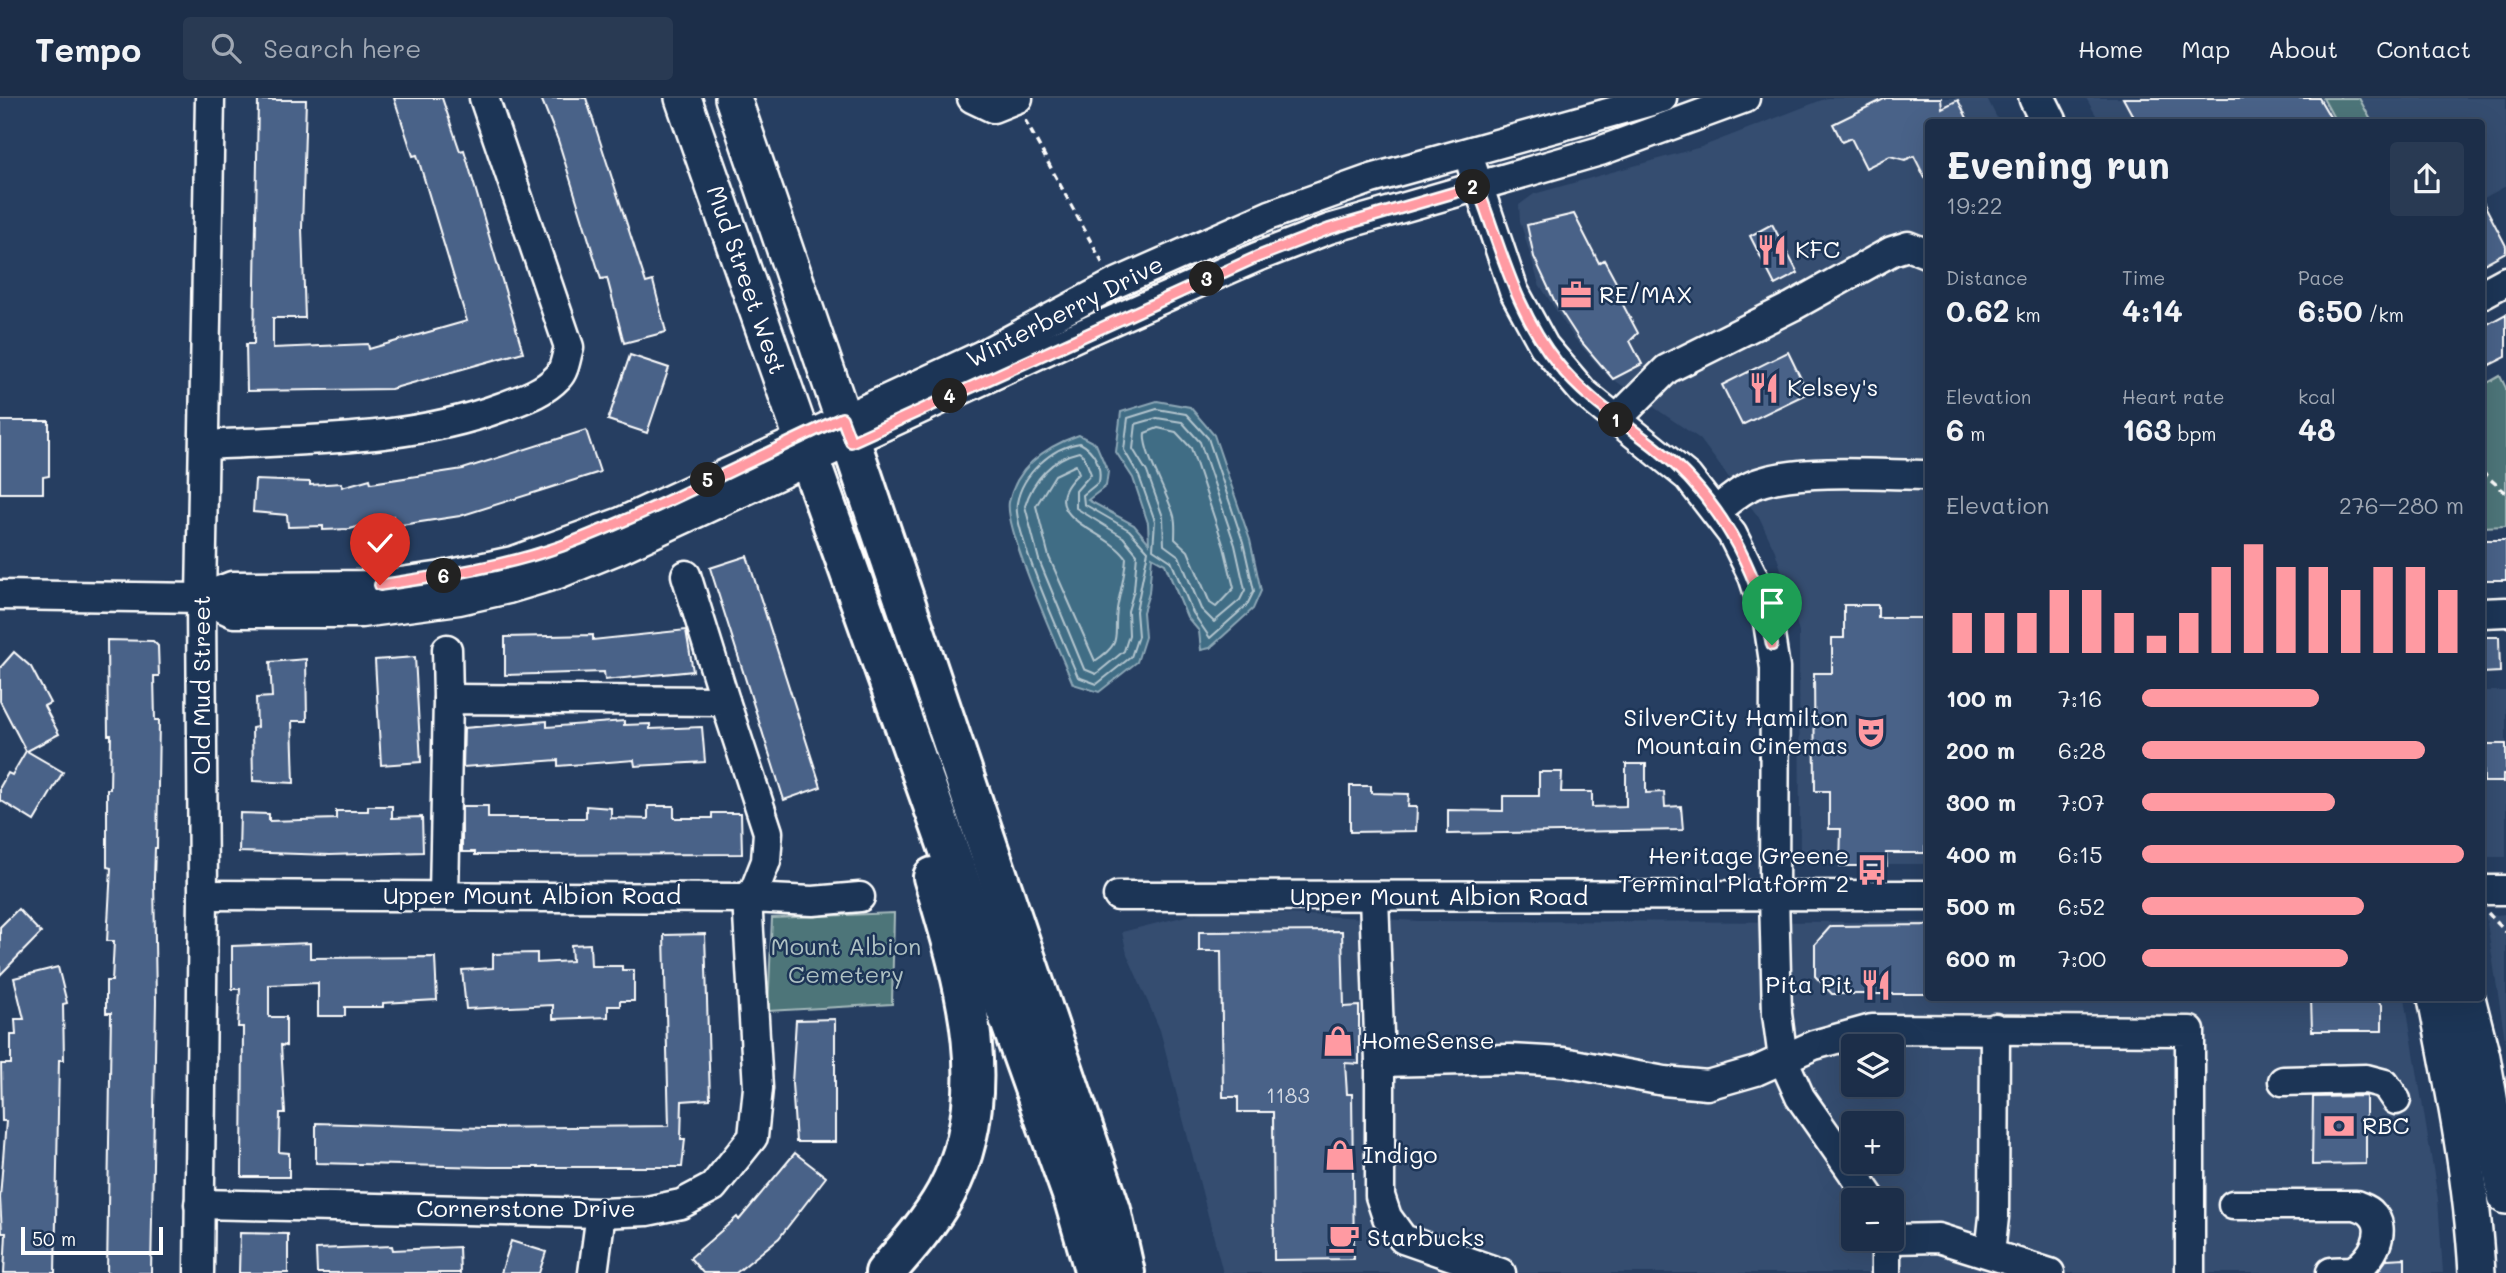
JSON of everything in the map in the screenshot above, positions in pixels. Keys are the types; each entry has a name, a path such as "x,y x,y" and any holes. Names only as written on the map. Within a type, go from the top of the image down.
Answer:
{"highway":[{"path":"847,430 1107,1198 1125,1273"},
{"path":"805,449 1074,1200 1095,1273"},
{"path":"861,604 904,779 958,959 971,1016 973,1070 962,1152 947,1192 916,1238 885,1273"}],"main road":[{"name":"Mud Street West","path":"683,98 805,449"},
{"name":"Mud Street West","path":"733,98 847,430"},
{"path":"2037,98 2048,119"},
{"path":"2437,1001 2459,1117 2475,1225 2477,1273"},
{"path":"2468,1001 2505,1175"}],"street":[{"name":"Old Mud Street","path":"200,1273 203,895 201,598 206,444 210,98"},
{"path":"206,444 432,428 475,417 537,394 561,375 569,347 484,98"},
{"path":"972,98 993,108 1016,99"},
{"name":"Winterberry Drive","path":"847,430 1114,284 1270,215 1371,179 1662,98"},
{"name":"Winterberry Drive","path":"201,598 234,613 360,613 496,592 558,574 617,550 805,449 1257,257 1329,229 1627,142 1745,98"},
{"path":"1468,154 1514,291 1533,328 1570,378 1616,420 1671,461 1716,511 1753,576 1772,645 1776,692 1774,895 1777,1014 1783,1059 1800,1097 1864,1188"},
{"path":"1616,420 1667,369 1793,306 1892,251 1908,246 1925,253"},
{"path":"2485,292 2506,281"},
{"path":"1716,511 1747,488 1766,481 1807,475 1925,475"},
{"path":"686,575 768,832 766,861 755,889 747,898"},
{"path":"0,595 201,598"},
{"path":"2485,612 2506,612"},
{"path":"444,895 447,649"},
{"path":"447,699 725,701"},
{"path":"2485,890 2506,890"},
{"name":"Upper Mount Albion Road","path":"203,895 444,895 813,901 860,897"},
{"name":"Upper Mount Albion Road","path":"1118,896 1925,895"},
{"path":"1374,897 1380,1062 1380,1196 1387,1217 1404,1239 1501,1273"},
{"name":"Cornerstone Drive","path":"199,1204 601,1213 647,1211 681,1204 713,1187 753,1136 758,1088 747,898"},
{"path":"1990,1253 1994,1217 1995,1028"},
{"path":"1380,1062 1479,1059 1563,1062 1664,1081 1707,1085 1756,1071 1814,1045 1872,1029 2190,1031 2190,1273"},
{"path":"2283,1081 2366,1079 2385,1084 2396,1100"},
{"path":"2233,1211 2356,1205 2372,1213 2379,1225 2378,1241 2370,1254 2353,1270 2331,1272"},
{"path":"593,1273 601,1213"},
{"path":"1904,1239 1938,1238 2050,1273"},
{"path":"1886,1251 1886,1273"}],"path":[{"path":"1016,99 1114,284"},
{"path":"2485,475 2506,493"},
{"path":"2485,909 2506,932"}],"shaded area":[{"path":"1827,98 1987,98 1998,119 1925,119 1925,864 1800,864 1799,633 1775,551 1760,519 1700,439 1607,375 1574,338 1539,284 1520,221 1519,205 1534,194 1701,147"},
{"path":"2086,98 2506,98 2506,186 2485,197 2485,119 2098,119"},
{"path":"2485,691 2506,691 2506,857 2485,857"},
{"path":"1210,910 1420,921 1925,922 1925,1001 2405,1001 2438,1199 2443,1273 1223,1273 1160,1030 1127,954 1122,932"},
{"path":"2506,914 2506,1046 2486,916"}],"green space":[{"path":"2323,98 2359,98 2370,119 2334,119"},
{"path":"2500,376 2506,388 2506,526 2485,527 2485,384"},
{"name":"Mount Albion Cemetery","path":"894,913 892,1004 768,1011 772,918"}],"water":[{"path":"1157,401 1190,407 1214,435 1250,540 1261,591 1253,609 1210,648 1201,650 1199,631 1187,617 1165,564 1152,557 1149,593 1143,612 1145,637 1137,662 1099,692 1073,684 1024,563 1015,537 1009,502 1019,478 1035,459 1056,445 1079,435 1096,444 1108,472 1106,486 1088,500 1134,525 1149,543 1148,523 1133,478 1116,452 1121,412"}],"building":[{"path":"394,98 442,98 460,151 464,150 523,352 391,389 247,391 246,344 254,344 258,100 306,100 302,228 305,318 273,318 273,348 368,344 369,349 467,321 417,155 413,156"},
{"path":"541,98 586,98 646,283 653,281 666,332 624,343 607,278 601,279 558,140"},
{"path":"1886,98 1941,98 1942,108 1958,100 1968,119 1925,119 1925,178 1914,156 1905,160 1890,156 1866,168 1851,138 1842,142 1833,124"},
{"path":"2123,98 2319,98 2331,119 2134,119"},
{"path":"2485,206 2506,246 2506,252 2485,263"},
{"path":"1574,214 1599,263 1604,260 1617,284 1613,286 1638,333 1630,341 1642,364 1613,379 1579,339 1555,302 1534,257 1527,225"},
{"name":"KFC","path":"1772,224 1798,273 1775,285 1750,236"},
{"path":"2506,314 2506,357 2485,368 2485,325"},
{"name":"Kelsey's","path":"1788,352 1808,393 1742,425 1722,385"},
{"path":"630,355 669,368 647,433 608,420"},
{"path":"0,421 49,421 49,476 43,477 43,493 0,493"},
{"path":"586,430 600,472 460,516 394,526 393,516 350,529 323,530 323,526 288,527 287,515 253,512 255,480 310,482 310,485 342,483 342,487 370,479 371,483 463,469"},
{"path":"2485,540 2506,540 2506,580 2485,580"},
{"path":"747,556 821,787 784,800 710,568"},
{"name":"SilverCity Hamilton Mountain Cinemas","path":"1844,605 1878,605 1878,618 1925,618 1925,853 1886,853 1887,866 1840,866 1841,829 1829,829 1829,791 1815,791 1814,673 1832,673 1832,638 1844,638"},
{"path":"686,630 693,671 605,680 604,672 505,675 505,637 593,635 593,640"},
{"path":"2485,637 2499,637 2500,672 2485,673"},
{"path":"107,640 153,641 158,646 159,676 154,676 155,720 159,720 154,879 156,1001 151,1273 107,1273 111,1013 106,1013 106,981 112,981 114,941 107,941 111,868 107,867 107,789 110,789 111,735 108,735"},
{"path":"14,652 31,667 50,703 44,706 59,734 27,751 63,772 34,821 0,800 0,787 8,773 12,775 26,751 0,701 0,668"},
{"path":"415,657 421,762 381,765 375,660"},
{"path":"306,659 307,721 292,721 294,783 253,781 252,728 257,727 256,698 272,697 270,662"},
{"path":"547,721 547,727 624,721 624,725 650,724 650,729 702,727 705,762 635,766 634,760 558,766 558,760 463,767 464,728"},
{"path":"2485,744 2506,744 2506,774 2503,774 2503,782 2485,782"},
{"path":"1626,764 1646,764 1646,793 1664,792 1665,807 1681,806 1683,830 1448,834 1448,810 1503,811 1503,796 1539,796 1539,772 1562,772 1561,792 1592,792 1592,807 1626,806"},
{"path":"1350,786 1371,786 1371,793 1409,794 1408,807 1417,807 1416,831 1350,832"},
{"path":"368,806 392,806 392,818 422,817 423,852 330,855 239,852 240,813 269,814 269,821 336,819 336,811 368,811"},
{"path":"462,806 488,806 488,818 586,818 586,806 611,808 611,818 648,819 648,806 674,806 674,818 712,818 712,813 741,813 742,854 475,855 475,852 462,852"},
{"path":"18,909 41,933 0,975 0,927"},
{"path":"1925,925 1925,994 1832,994 1815,976 1815,944 1831,926"},
{"path":"1342,931 1344,1007 1359,1006 1359,1064 1345,1063 1347,1094 1352,1094 1354,1259 1274,1260 1273,1112 1238,1112 1238,1097 1223,1097 1221,951 1199,951 1199,932"},
{"path":"705,934 710,1099 682,1101 681,1139 685,1139 682,1167 489,1167 316,1163 316,1123 484,1128 669,1126 664,935"},
{"path":"310,943 310,958 435,957 437,1000 383,1003 383,1007 345,1007 345,1016 318,1016 318,983 269,985 269,1017 286,1017 286,1046 281,1045 285,1113 280,1113 279,1152 289,1153 289,1177 242,1177 243,1027 238,1027 240,989 232,989 232,946"},
{"path":"590,944 591,966 622,966 622,970 634,970 634,1001 620,1001 620,1006 608,1006 608,1017 553,1019 553,1005 466,1009 462,970 493,968 493,954 537,953 537,963 572,961 571,945"},
{"path":"58,967 67,1003 63,1004 64,1060 59,1060 55,1273 4,1273 6,1233 2,1233 0,1198 6,1121 2,1121 1,1064 11,1064 11,1035 16,1035 15,1019 24,1019 14,978"},
{"path":"2311,1001 2377,1001 2382,1005 2382,1031 2312,1031"},
{"path":"835,1019 835,1142 796,1142 792,1083 796,1020"},
{"name":"RBC","path":"2366,1096 2366,1164 2312,1165 2313,1097"},
{"path":"795,1153 826,1177 779,1238 736,1273 703,1273 690,1258 737,1217 739,1220"},
{"path":"240,1233 288,1234 288,1273 239,1273"},
{"path":"511,1241 546,1252 539,1273 501,1273"},
{"path":"392,1246 393,1250 459,1247 460,1273 317,1273 316,1249"},
{"path":"2405,1258 2405,1273 2377,1273 2387,1259"}],"place":[{"name":"KFC","path":"1772,250"},
{"name":"RE/MAX","path":"1576,295"},
{"name":"Kelsey's","path":"1764,388"},
{"name":"SilverCity Hamilton Mountain Cinemas","path":"1871,732"},
{"name":"Heritage Greene Terminal Platform 2","path":"1872,870"},
{"name":"Pita Pit","path":"1876,985"},
{"name":"HomeSense","path":"1338,1041"},
{"name":"RBC","path":"2339,1126"},
{"name":"Indigo","path":"1340,1155"},
{"name":"Starbucks","path":"1344,1238"}],"route":[{"path":"380,585 442,576 513,561 560,546 621,522 842,418 851,442 1082,334 1257,257 1329,229 1477,186 1506,272 1523,310 1544,346 1584,393 1671,461 1704,495 1732,534 1753,576 1768,621 1772,645"}]}
